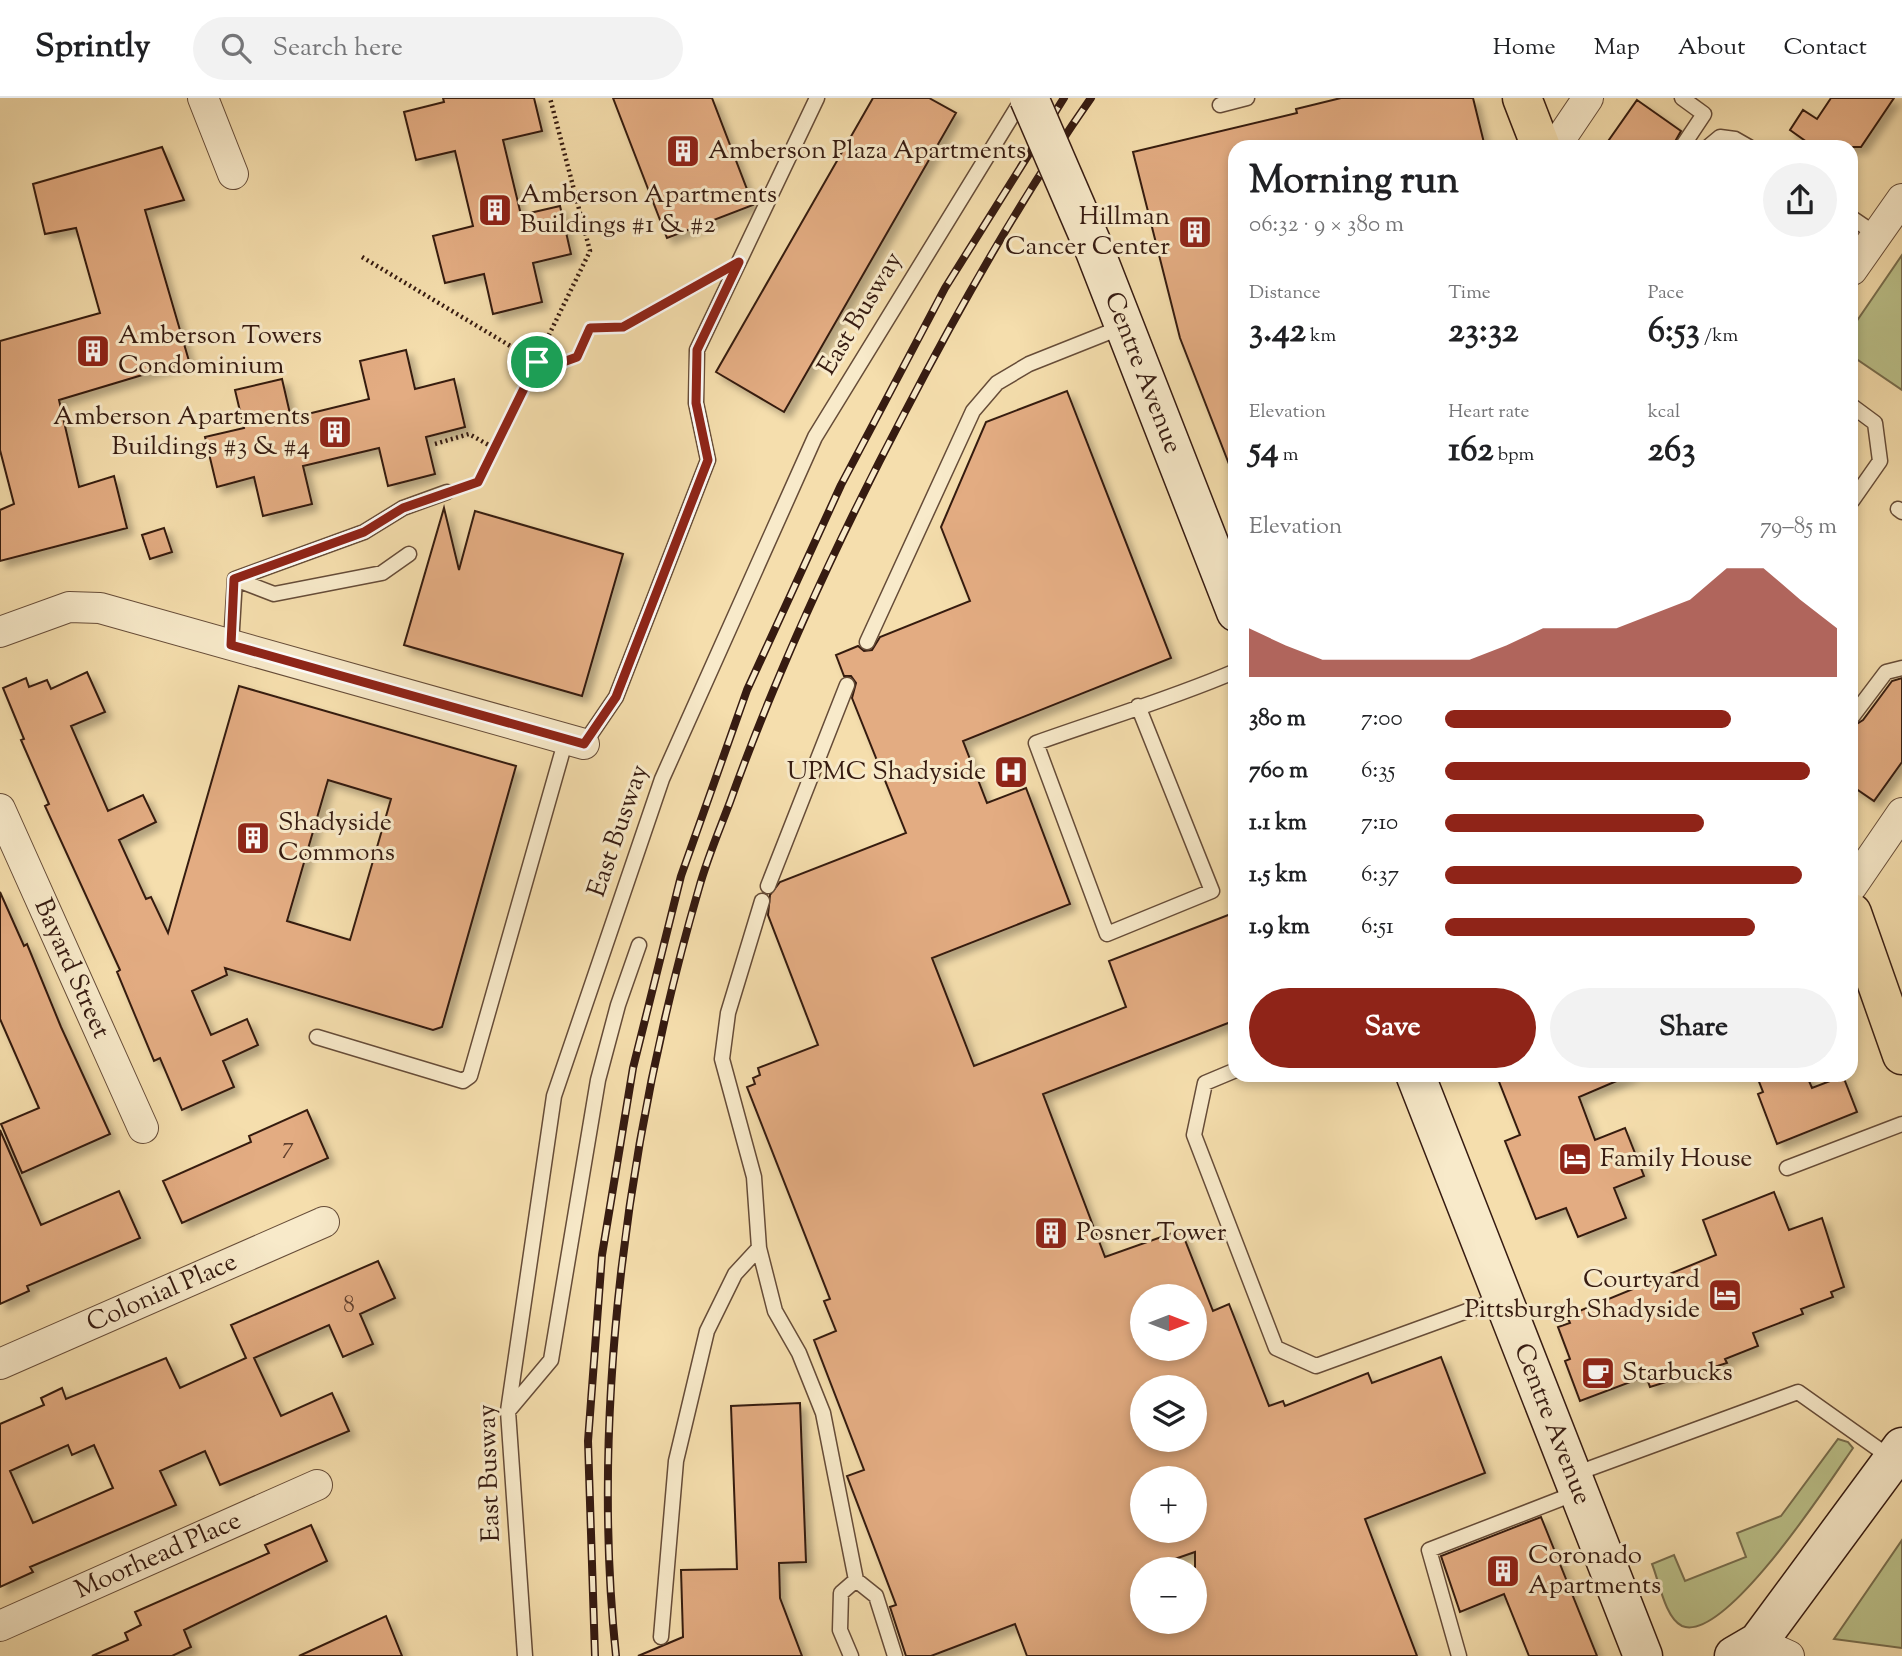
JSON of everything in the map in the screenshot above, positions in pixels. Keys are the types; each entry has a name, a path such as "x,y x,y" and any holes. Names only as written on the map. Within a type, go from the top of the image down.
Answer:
{"main road":[{"name":"Centre Avenue","path":"1029,98 1093,246 1122,327 1228,592"},
{"path":"1522,98 1538,140"},
{"path":"1858,930 1902,1055"},
{"name":"Centre Avenue","path":"1418,1082 1643,1656"},
{"path":"1760,1651 1897,1453"}],"street":[{"path":"204,98 233,174"},
{"path":"1560,140 1588,98"},
{"path":"1858,262 1902,199"},
{"path":"0,632 69,607 100,608 575,742"},
{"name":"Bayard Street","path":"0,809 143,1128"},
{"path":"1858,877 1902,813"},
{"name":"Colonial Place","path":"0,1364 324,1222"},
{"name":"Moorhead Place","path":"0,1626 317,1485"}],"lane":[{"path":"317,1037 463,1081 470,1076 575,742 616,697 708,460 696,403 697,350 817,98"},
{"name":"East Busway","path":"525,1656 508,1411 554,1096 662,779 815,437 1023,98"},
{"path":"1220,105 1247,98"},
{"path":"1682,98 1704,114 1687,140"},
{"path":"1716,140 1720,137 1737,140"},
{"path":"1858,222 1877,235"},
{"path":"867,642 973,411 997,383 1029,363 1122,327"},
{"path":"1858,410 1875,423 1880,461 1858,492"},
{"path":"234,579 364,532 403,508 447,492"},
{"path":"234,579 274,594 382,573 409,554"},
{"path":"231,645 234,579"},
{"path":"1858,709 1886,672 1902,668"},
{"path":"1138,706 1212,891 1107,934 1036,743 1138,706 1190,691 1228,674"},
{"path":"768,886 847,685"},
{"path":"762,901 727,1013 722,1059 754,1177 759,1248 775,1311 799,1353 823,1413 856,1580 876,1596 895,1656"},
{"path":"508,1411 551,1360 598,1080 618,1005 639,945"},
{"path":"1228,1073 1205,1083 1194,1135 1276,1348 1316,1366 1501,1299"},
{"path":"1787,1168 1902,1124"},
{"path":"661,1637 676,1461 707,1331 734,1274 759,1248"},
{"path":"1459,1656 1429,1550 1575,1484 1798,1392 1897,1453"},
{"path":"851,1656 840,1630 841,1593 856,1580"}],"path":[{"path":"447,492 478,482 590,251 550,98"},
{"path":"362,257 537,362 555,365 577,357 590,328 623,327 739,262"},
{"path":"435,444 468,434 494,447"}],"green space":[{"path":"1902,255 1902,390 1858,360 1858,319"},
{"path":"1838,1439 1848,1442 1853,1448 1800,1524 1749,1586 1724,1610 1701,1625 1682,1626 1676,1622 1667,1607 1652,1564 1674,1555 1685,1581 1746,1557 1737,1533 1781,1516"},
{"path":"1902,1540 1902,1648 1834,1639"}],"building":[{"name":"Amberson Apartments Buildings #1 & #2","path":"443,98 534,98 542,131 503,140 521,215 560,206 571,254 533,263 542,302 493,314 484,274 445,283 433,236 473,226 455,151 416,160 404,112 444,102"},
{"name":"Amberson Plaza Apartments","path":"613,98 712,98 753,205 667,238"},
{"path":"873,98 929,98 956,113 784,412 716,372"},
{"name":"Hillman Cancer Center","path":"1341,98 1473,98 1483,140 1228,140 1228,462 1180,338 1133,152 1297,113 1296,109"},
{"path":"1831,98 1894,98 1861,147 1858,147 1858,140 1804,140 1790,130 1803,110 1817,119"},
{"path":"1637,100 1681,131 1676,140 1609,140"},
{"name":"Amberson Towers Condominium","path":"162,147 184,200 145,210 189,361 59,400 79,487 114,476 127,528 0,561 0,510 14,504 0,450 0,341 100,313 76,228 45,234 33,184"},
{"name":"Amberson Apartments Buildings #3 & #4","path":"406,350 415,389 454,379 465,427 426,437 435,474 388,486 379,448 303,466 312,504 263,516 254,477 217,487 205,437 244,428 235,390 282,379 291,418 369,399 360,361"},
{"path":"1067,391 1171,658 963,741 987,803 1026,788 1070,904 932,958 974,1066 1126,1007 1109,961 1228,915 1228,1023 1043,1094 1105,1257 1181,1230 1202,1284 1130,1284 1130,1362 1208,1362 1208,1298 1213,1311 1229,1304 1269,1406 1283,1401 1285,1406 1368,1373 1372,1383 1441,1357 1485,1473 1365,1519 1417,1656 1027,1656 1015,1624 931,1656 906,1656 890,1607 896,1605 847,1476 864,1470 814,1340 836,1331 824,1301 830,1299 747,1087 755,1084 753,1078 760,1075 758,1068 818,1045 768,915 770,895 780,882 906,833 852,698 856,683 851,676 844,676 836,655 858,646 864,651 872,650 880,637 970,601 941,527 986,422"},
{"path":"444,508 459,570 475,511 623,554 582,696 404,645"},
{"path":"164,528 172,552 150,559 142,535"},
{"name":"Shadyside Commons","path":"87,672 105,712 71,726 108,811 143,795 156,822 119,840 146,899 151,897 168,933 239,686 516,766 442,1027 433,1030 225,968 227,975 192,991 211,1035 247,1019 258,1045 223,1061 234,1087 182,1110 160,1058 154,1061 117,972 120,970 45,806 49,804 21,740 24,739 3,688 26,678 29,687 47,680 51,689","holes":["328,780 391,799 350,940 287,921"]},
{"path":"1902,678 1902,762 1874,801 1858,790 1858,723 1892,681"},
{"path":"0,892 24,946 27,944 110,1134 22,1173 1,1124 39,1108 0,1019"},
{"name":"Family House","path":"1499,1082 1614,1082 1579,1097 1595,1140 1625,1128 1644,1176 1614,1188 1626,1218 1578,1237 1566,1208 1536,1219 1505,1141 1520,1135"},
{"path":"1759,1082 1809,1082 1812,1088 1828,1082 1845,1082 1857,1112 1777,1144 1758,1094 1763,1092"},
{"path":"307,1110 328,1158 182,1223 163,1181 251,1142 249,1136"},
{"path":"0,1130 41,1225 119,1191 140,1238 27,1286 29,1291 0,1304"},
{"name":"Courtyard Pittsburgh Shadyside","path":"1774,1192 1789,1230 1822,1218 1844,1287 1831,1292 1833,1297 1801,1309 1803,1314 1753,1333 1758,1346 1725,1359 1727,1363 1650,1387 1646,1376 1580,1401 1565,1361 1570,1359 1558,1327 1570,1323 1567,1316 1716,1255 1703,1220"},
{"path":"378,1261 395,1298 360,1314 373,1344 343,1357 329,1325 254,1358 281,1416 332,1393 349,1431 220,1485 205,1451 160,1471 176,1505 30,1567 33,1572 0,1587 0,1424 44,1405 41,1398 62,1388 66,1399 166,1358 180,1388 246,1358 231,1325","holes":["68,1445 72,1455 94,1445 113,1488 33,1523 10,1471"]},
{"path":"800,1403 806,1562 779,1563 780,1598 802,1656 638,1656 683,1637 681,1570 737,1569 731,1406"},
{"name":"Coronado Apartments","path":"1541,1517 1597,1656 1529,1656 1504,1594 1460,1612 1441,1556"},
{"path":"311,1525 327,1561 184,1630 191,1647 172,1656 92,1656 128,1640 125,1633 141,1625 135,1612 269,1553 265,1545"},
{"path":"386,1616 402,1656 299,1656"}],"railway":[{"path":"595,1656 588,1441 602,1255 633,1068 681,876 747,690 841,485 945,288 1064,98"},
{"path":"616,1656 609,1561 608,1465 612,1367 622,1269 635,1171 653,1074 674,980 702,877 768,703 810,605 856,509 969,293 1040,174 1091,98"}],"place":[{"name":"Amberson Plaza Apartments","path":"683,151"},
{"name":"Amberson Apartments Buildings #1 & #2","path":"495,210"},
{"name":"Hillman Cancer Center","path":"1195,232"},
{"name":"Amberson Towers Condominium","path":"93,351"},
{"name":"Amberson Apartments Buildings #3 & #4","path":"335,432"},
{"name":"UPMC Shadyside","path":"1011,772"},
{"name":"Shadyside Commons","path":"253,838"},
{"name":"Family House","path":"1575,1159"},
{"name":"Posner Tower","path":"1051,1233"},
{"name":"Courtyard Pittsburgh Shadyside","path":"1725,1295"},
{"name":"Starbucks","path":"1598,1373"},
{"name":"Coronado Apartments","path":"1503,1571"}],"route":[{"path":"739,262 697,350 696,403 708,460 616,697 584,744 231,645 234,579 364,532 403,508 478,482 537,362 555,365 577,357 590,328 623,327 739,262"}]}
